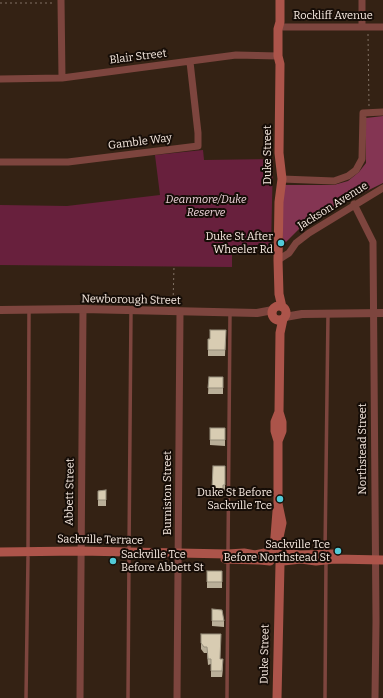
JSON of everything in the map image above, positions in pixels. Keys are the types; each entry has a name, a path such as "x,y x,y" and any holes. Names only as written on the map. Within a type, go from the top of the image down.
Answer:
{"main road":[{"name":"Duke Street","path":"277,698 279,601 277,557 282,523 278,504 278,441 275,431 275,422 279,412 280,333 278,260 279,202 282,179 279,153 279,60 283,56 280,0"},
{"name":"Sackville Terrace","path":"0,552 28,554 228,557 244,553 277,557 299,555 326,557 379,557"},
{"name":"Sackville Terrace","path":"0,557 10,558 28,554"}],"street":[{"path":"362,0 365,27"},
{"path":"61,1 62,78"},
{"name":"Rockliff Avenue","path":"282,24 383,28"},
{"name":"Blair Street","path":"0,79 62,78 236,56 279,60"},
{"name":"Gamble Way","path":"0,162 68,162 198,146 198,133 190,62"},
{"path":"282,179 334,181 348,176 356,170 362,159 363,113 383,112"},
{"name":"Jackson Avenue","path":"278,260 289,253 296,243 309,232 383,188"},
{"name":"Northstead Street","path":"354,204 373,242 379,557 375,698"},
{"name":"Newborough Street","path":"1,310 83,309 302,314 383,313"},
{"name":"Abbett Street","path":"80,698 83,309"},
{"name":"Burniston Street","path":"177,312 179,556 177,698"}],"lane":[{"path":"26,698 30,309"},
{"path":"128,698 131,310"},
{"path":"227,698 230,312"},
{"path":"325,698 328,314"}],"path":[{"path":"0,3 61,1"},
{"path":"365,27 369,113"},
{"path":"174,266 177,312"}],"green space":[{"name":"Deanmore/Duke Reserve","path":"203,150 204,160 273,159 271,246 232,246 232,267 0,265 0,205 67,206 160,195 155,155"}],"shaded area":[{"path":"383,116 383,183 308,220 283,245 283,185 334,185 348,181 359,172 366,163 366,118"}],"building":[{"path":"210,330 226,330 225,350 208,350"},
{"path":"209,377 223,377 223,388 208,388"},
{"path":"210,428 225,428 225,440 210,440"},
{"path":"213,466 225,466 225,485 223,485 223,489 212,489"},
{"path":"106,490 106,500 98,500 98,491"},
{"path":"207,571 222,571 222,582 207,582"},
{"path":"212,609 222,610 224,621 212,621"},
{"path":"201,634 221,634 220,659 223,659 222,671 211,671 211,659 208,659 207,647 204,647 201,643"}],"place":[{"name":"Duke St After Wheeler Rd","path":"281,243"},
{"name":"Duke St Before Sackville Tce","path":"280,499"},
{"name":"Sackville Tce Before Northstead St","path":"338,551"},
{"name":"Sackville Tce Before Abbett St","path":"113,561"}]}
